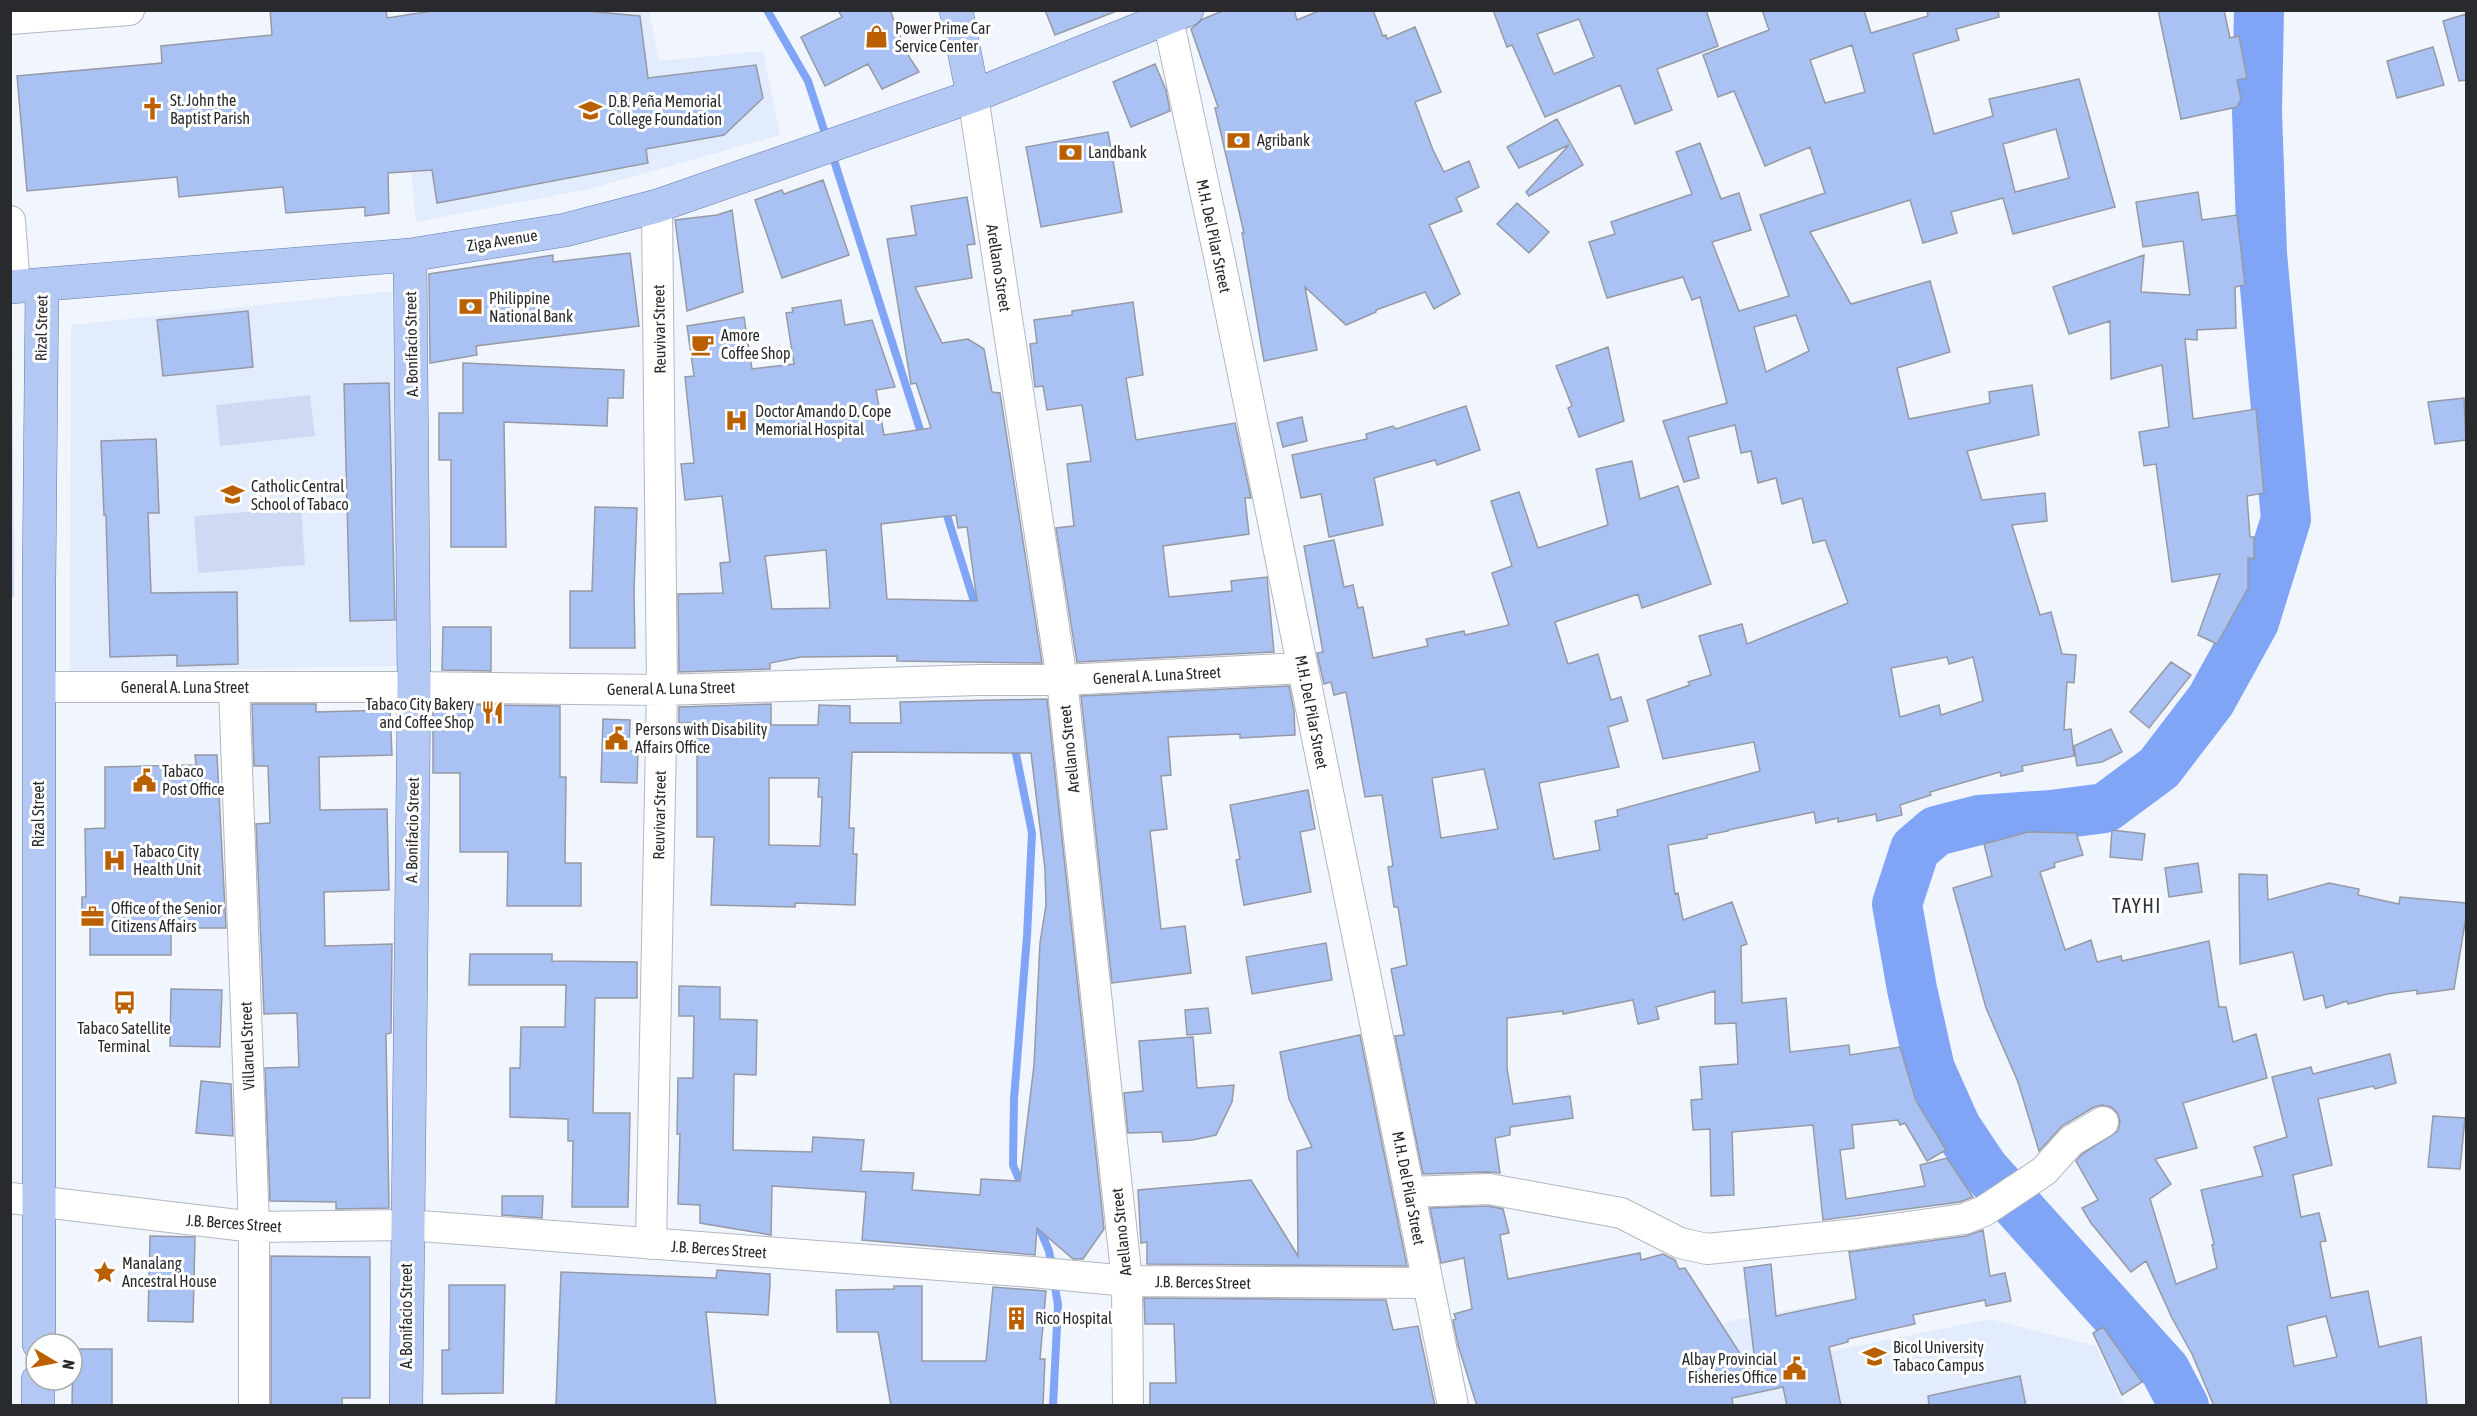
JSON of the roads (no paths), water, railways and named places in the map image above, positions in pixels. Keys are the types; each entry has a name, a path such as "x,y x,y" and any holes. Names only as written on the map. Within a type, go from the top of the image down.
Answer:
{"main road":[{"path":"956,10 973,96"},
{"name":"Ziga Avenue","path":"22,286 410,255 565,230 657,207 973,96 1178,15"},
{"name":"A. Bonifacio Street","path":"406,1406 414,687 410,255"},
{"name":"Rizal Street","path":"22,286 38,687 25,1200 38,1332"}],"street":[{"path":"10,19 129,10"},
{"name":"M.H. Del Pilar Street","path":"1178,15 1304,668 1453,1406"},
{"name":"Arellano Street","path":"973,96 1062,680 1126,1281 1128,1406"},
{"name":"Reuvivar Street","path":"651,1244 662,690 657,207"},
{"path":"10,221 22,286"},
{"name":"General A. Luna Street","path":"38,687 414,687 662,690 978,680 1062,680 1304,668"},
{"name":"Villaruel Street","path":"234,687 254,1227 254,1406"},
{"path":"1409,1192 1489,1189 1621,1213 1680,1244 1707,1249 1857,1234 1964,1219 1984,1211 2044,1171 2071,1141 2103,1122"},
{"name":"J.B. Berces Street","path":"25,1200 254,1227 407,1225 1126,1281 1428,1283"}],"waterway":[{"path":"767,10 808,81 827,139"},
{"path":"2184,1406 2165,1370 1984,1169 1956,1127 1930,1069 1912,989 1897,904 1915,849 1936,831 1979,820 2051,815 2105,808 2159,768 2211,700 2254,622 2286,519 2262,254 2257,112 2259,10"},
{"path":"831,151 923,439"},
{"path":"944,506 977,611"},
{"path":"1014,744 1032,833 1027,936 1014,1099 1013,1165 1023,1189"},
{"path":"1036,1220 1049,1251 1052,1268"},
{"path":"1053,1406 1058,1305 1054,1281"}],"place":[{"name":"Power Prime Car Service Center","path":"877,37"},
{"name":"St. John the Baptist Parish","path":"152,109"},
{"name":"D.B. Peña Memorial College Foundation","path":"590,110"},
{"name":"Agribank","path":"1239,140"},
{"name":"Landbank","path":"1070,152"},
{"name":"Philippine National Bank","path":"471,307"},
{"name":"Amore Coffee Shop","path":"703,344"},
{"name":"Doctor Amando D. Cope Memorial Hospital","path":"737,420"},
{"name":"Catholic Central School of Tabaco","path":"233,495"},
{"name":"Tabaco City Bakery and Coffee Shop","path":"492,713"},
{"name":"Persons with Disability Affairs Office","path":"617,738"},
{"name":"Tabaco Post Office","path":"144,780"},
{"name":"Tabaco City Health Unit","path":"115,860"},
{"name":"Office of the Senior Citizens Affairs","path":"93,917"},
{"name":"Tabaco Satellite Terminal","path":"124,1003"},
{"name":"Manalang Ancestral House","path":"104,1272"},
{"name":"Rico Hospital","path":"1017,1318"},
{"name":"Bicol University Tabaco Campus","path":"1875,1356"},
{"name":"Albay Provincial Fisheries Office","path":"1795,1368"}],"district":[{"name":"TAYHI","path":"2137,905"}]}
